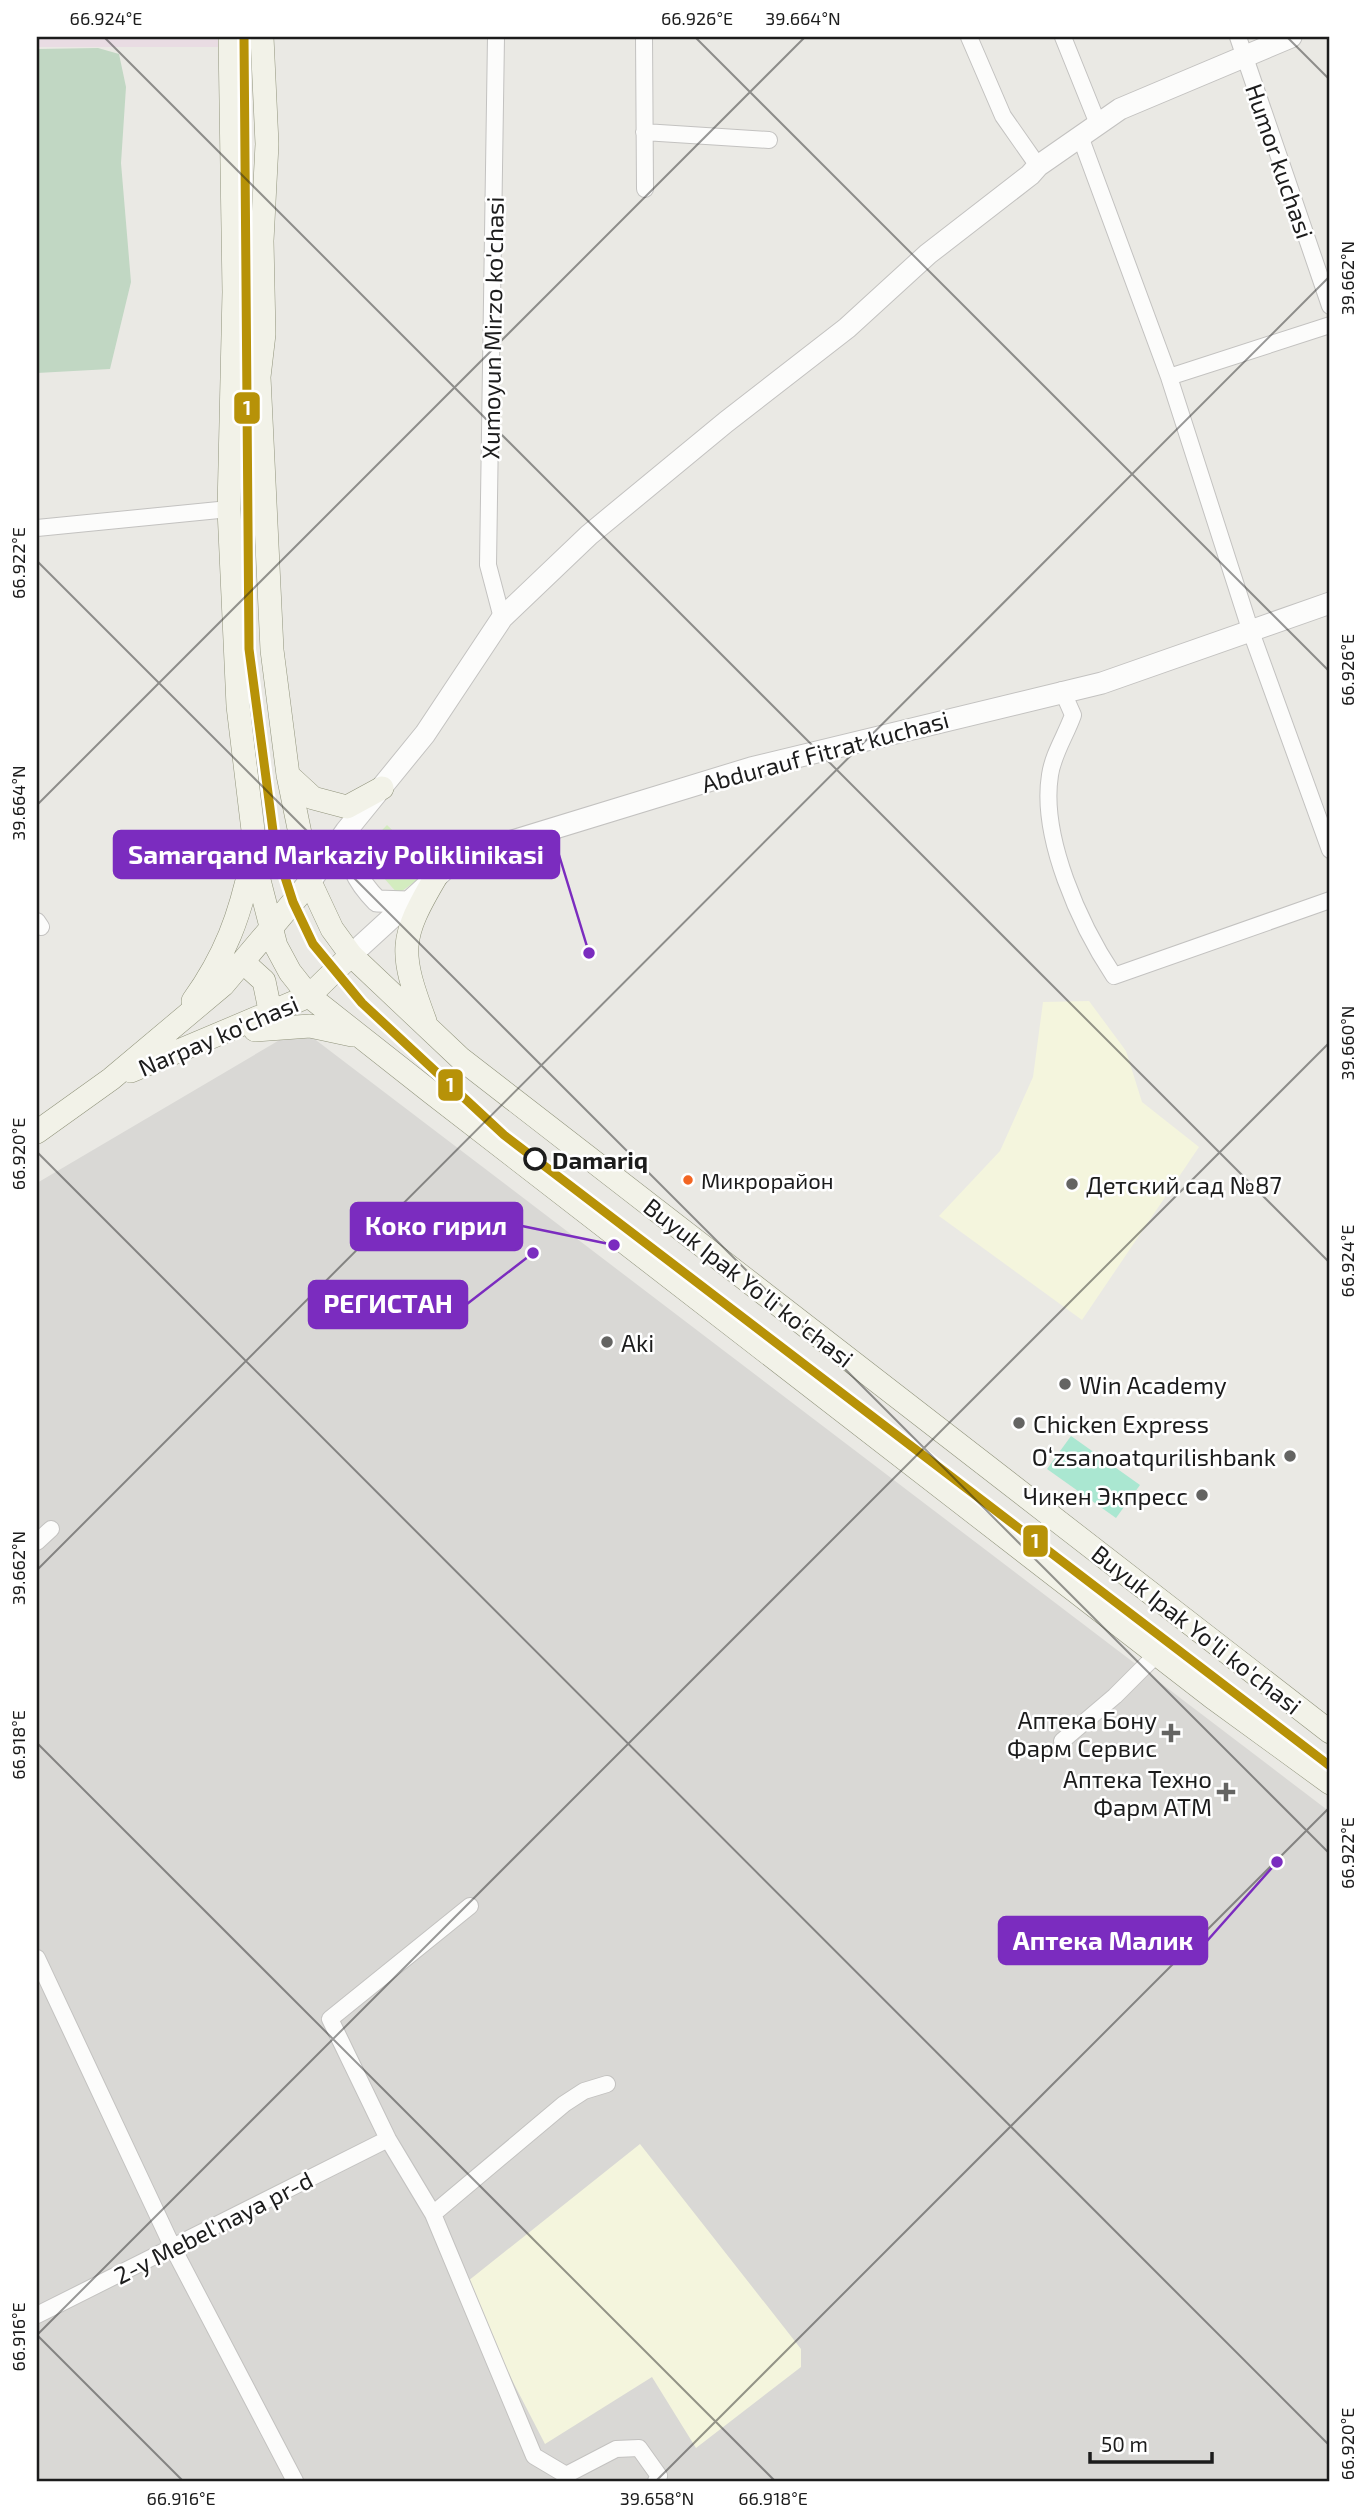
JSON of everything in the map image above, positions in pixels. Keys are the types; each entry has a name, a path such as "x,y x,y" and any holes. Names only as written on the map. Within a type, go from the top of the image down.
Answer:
{"main road":[{"name":"Buyuk Ipak Yo'li ko'chasi","path":"230,37 234,292 229,509 238,706 255,846 271,930 290,972 309,996 362,1038 1157,1654 1330,1783"},
{"name":"Buyuk Ipak Yo'li ko'chasi","path":"262,37 267,144 262,241 264,334 259,377 272,650 288,775 310,882 332,929 351,955 460,1058 1330,1732"},
{"path":"288,775 313,798 347,807 382,788"},
{"path":"177,1023 207,982 239,918 255,846"},
{"path":"427,1027 408,970 407,931 437,875"},
{"name":"Narpay ko'chasi","path":"37,1132 111,1079 223,985 310,882"},
{"name":"Narpay ko'chasi","path":"111,1079 309,996 351,955"},
{"path":"243,962 264,981 271,1014"},
{"path":"211,1039 274,1027 310,1026 362,1038"}],"street":[{"name":"Xumoyun Mirzo ko'chasi","path":"496,37 488,565 502,618"},
{"path":"644,37 645,189"},
{"path":"969,37 1003,116 1038,166"},
{"path":"1063,37 1089,130 1251,629 1330,850"},
{"path":"310,882 346,831 425,734 502,618 589,535 726,422 847,328 928,254 1030,176 1038,166 1120,109 1241,46 1292,37"},
{"name":"Humor kuchasi","path":"1241,46 1330,306"},
{"path":"644,132 769,140"},
{"path":"1169,377 1330,324"},
{"path":"37,528 229,509"},
{"name":"Abdurauf Fitrat kuchasi","path":"351,955 457,858 751,768 1102,682 1330,603"},
{"path":"1062,690 1073,715 1055,757 1047,800 1057,853 1089,937 1114,976 1330,900"},
{"path":"346,831 347,850 359,883 377,901 408,902"},
{"path":"37,1542 51,1529"},
{"path":"1062,1741 1115,1696 1157,1654"},
{"path":"470,1906 330,2020 388,2139 433,2214 534,2456 566,2475 615,2449 639,2448 659,2476 656,2481"},
{"path":"37,1958 173,2248 295,2481"},
{"path":"433,2214 564,2104 584,2091 607,2084"},
{"name":"2-y Mebel'naya pr-d","path":"37,2315 388,2139"}],"shaded area":[{"path":"37,37 218,37 219,47 37,47"},
{"path":"98,48 119,54 126,87 121,163 131,282 110,369 37,373 37,49"},
{"name":"Детский сад №87","path":"1089,1001 1126,1051 1142,1102 1199,1147 1082,1320 939,1216 1000,1151 1033,1077 1043,1002"},
{"path":"300,1028 1330,1812 1330,2481 37,2481 37,1183"},
{"path":"640,2144 801,2349 801,2367 696,2448 652,2377 545,2444 463,2285"}],"green space":[{"path":"387,825 432,869 398,894 361,852"},
{"path":"1071,1436 1140,1485 1116,1518 1047,1469"}],"transit line":[{"name":"1","path":"244,37 249,649 275,846 293,902 313,944 362,1003 504,1135 1330,1766"}],"place":[{"name":"Samarqand Markaziy Poliklinikasi","path":"589,953"},
{"name":"Damariq","path":"535,1159"},
{"name":"Микрорайон","path":"688,1180"},
{"name":"Детский сад №87","path":"1072,1184"},
{"name":"Коко гирил","path":"614,1245"},
{"name":"РЕГИСТАН","path":"533,1253"},
{"name":"Aki","path":"607,1342"},
{"name":"Win Academy","path":"1065,1384"},
{"name":"Chicken Express","path":"1019,1423"},
{"name":"Oʻzsanoatqurilishbank","path":"1290,1456"},
{"name":"Чикен Экпресс","path":"1202,1495"},
{"name":"Аптека Бону Фарм Сервис","path":"1171,1733"},
{"name":"Аптека Техно Фарм АТМ","path":"1226,1792"},
{"name":"Аптека Малик","path":"1277,1862"}]}
